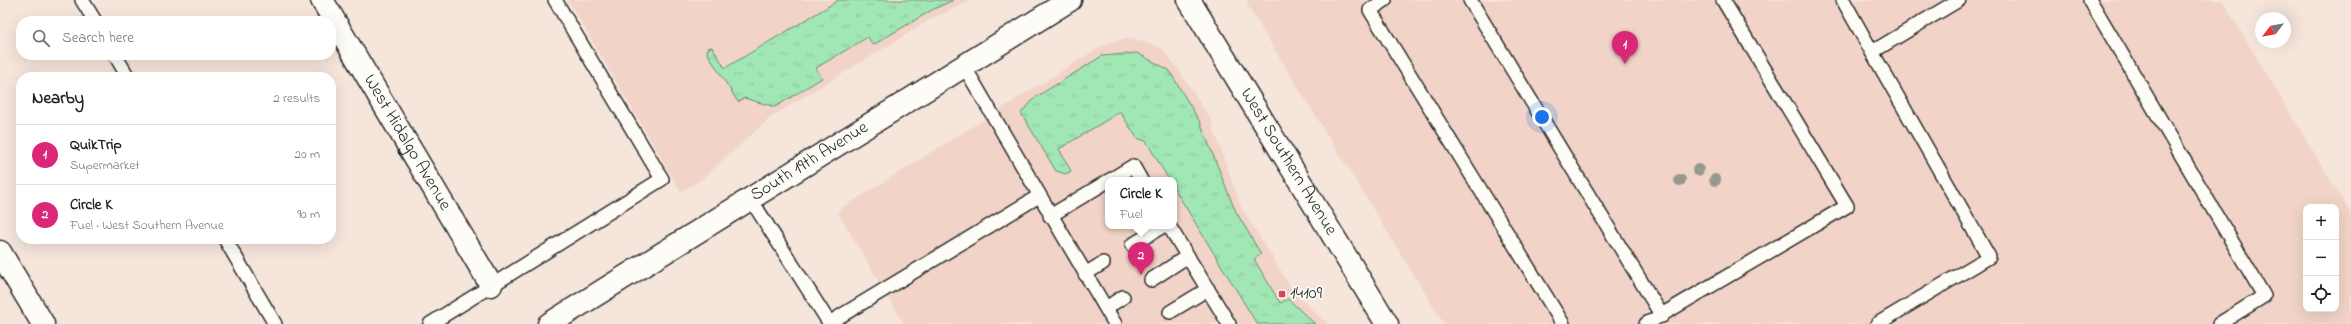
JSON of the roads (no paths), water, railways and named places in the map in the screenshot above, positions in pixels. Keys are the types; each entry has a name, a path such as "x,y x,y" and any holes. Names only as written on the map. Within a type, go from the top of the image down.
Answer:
{"main road":[{"name":"West Hidalgo Avenue","path":"322,0 331,16"},
{"name":"South 19th Avenue","path":"549,324 1070,0"},
{"name":"West Southern Avenue","path":"1189,0 1387,324"},
{"name":"West Hidalgo Avenue","path":"336,24 491,285"},
{"path":"0,252 43,324"}],"lane":[{"path":"82,0 92,16"},
{"path":"430,324 662,179 555,0"},
{"path":"1385,0 1370,10 1563,324"},
{"path":"1470,0 1662,316"},
{"path":"1646,324 1848,206 1723,0"},
{"path":"1843,0 1989,257 1877,324"},
{"path":"1872,52 1959,0"},
{"path":"2090,0 2264,296 2219,324"},
{"path":"118,60 125,72"},
{"path":"964,66 1050,216 1115,324"},
{"path":"1114,177 1133,166 1140,177"},
{"path":"1050,216 1105,182"},
{"path":"750,198 829,324 1039,196"},
{"path":"1132,245 1158,229"},
{"path":"1171,229 1228,324"},
{"path":"228,244 276,324"},
{"path":"1151,280 1188,256"},
{"path":"1085,274 1103,263"},
{"path":"1170,312 1208,289"},
{"path":"1106,308 1123,297"}],"place":[{"name":"QuikTrip","path":"1625,64"},
{"name":"Circle K","path":"1141,275"},
{"name":"14109","path":"1282,294"}]}
